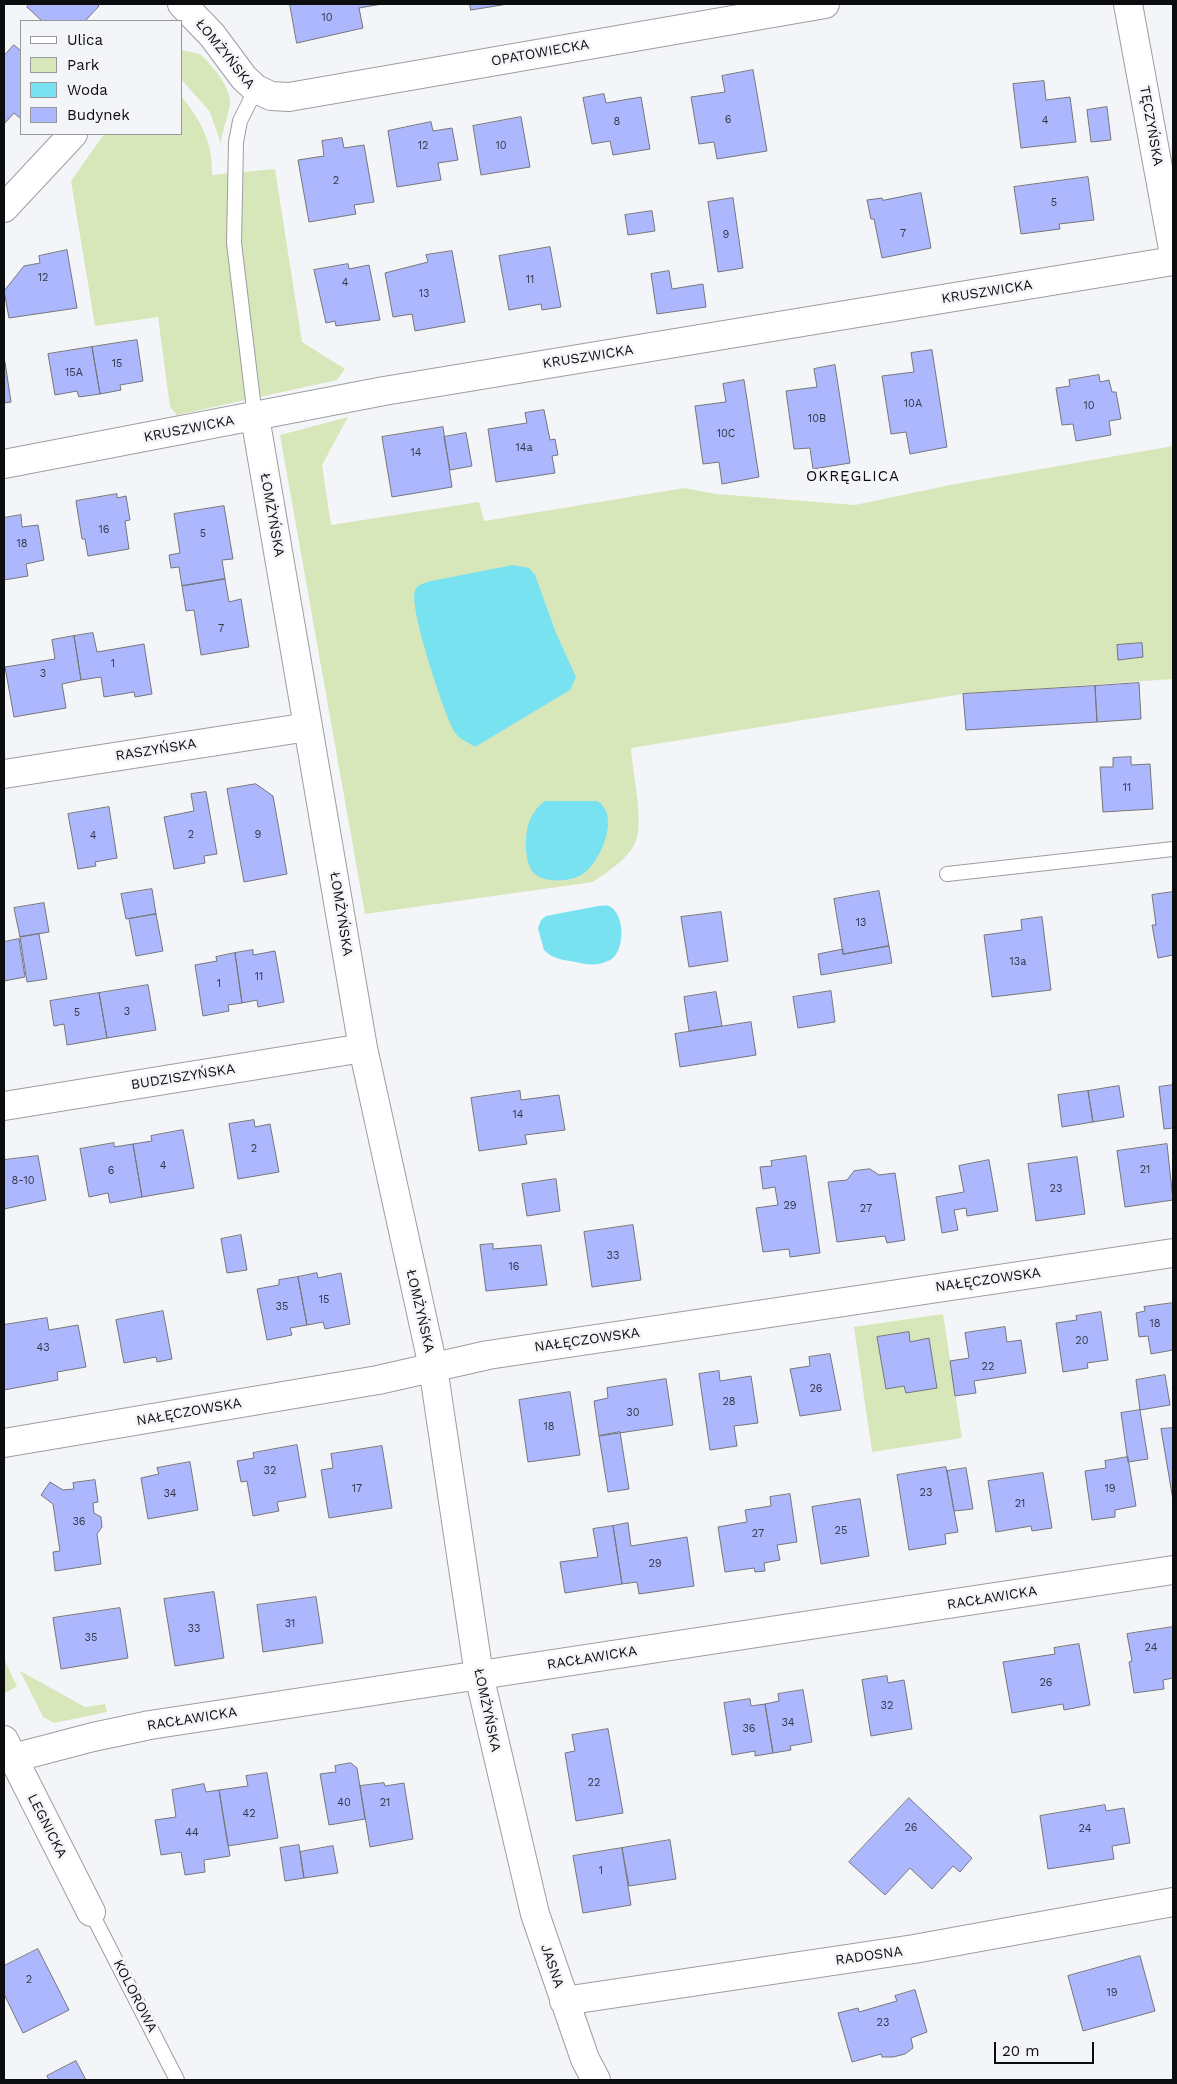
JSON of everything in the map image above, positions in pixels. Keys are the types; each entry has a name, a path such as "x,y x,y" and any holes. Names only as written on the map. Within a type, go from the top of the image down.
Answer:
{"street":[{"name":"OPATOWIECKA","path":"256,89 271,96 289,97 824,4"},
{"name":"TĘCZYŃSKA","path":"1128,4 1173,249"},
{"name":"ŁOMŻYŃSKA","path":"186,10 212,35 244,78 256,89"},
{"path":"4,208 72,135"},
{"name":"KRUSZWICKA","path":"4,464 384,391 1173,261"},
{"name":"ŁOMŻYŃSKA","path":"255,417 363,1048 433,1367 479,1675 518,1848"},
{"name":"RASZYŃSKA","path":"4,774 308,727"},
{"name":"BUDZISZYŃSKA","path":"4,1106 363,1048"},
{"name":"NAŁĘCZOWSKA","path":"4,1443 378,1380 488,1355 1173,1253"},
{"name":"RACŁAWICKA","path":"8,1749 93,1737 150,1725 1173,1570"},
{"name":"LEGNICKA","path":"8,1749 91,1912"},
{"name":"JASNA","path":"518,1848 535,1914 564,2001 585,2059 596,2080"},
{"name":"RADOSNA","path":"564,2001 914,1949 1173,1902"}],"lane":[{"name":"ŁOMŻYŃSKA","path":"255,417 234,243 236,142 240,121 256,89"},
{"path":"947,874 1173,849"},
{"name":"KOLOROWA","path":"91,1912 177,2080"}],"green space":[{"path":"182,50 200,54 211,65 226,87 230,103 221,144 210,112 182,80"},
{"path":"182,97 200,123 208,142 212,175 275,169 302,342 345,369 337,380 177,415 170,407 158,317 95,326 71,181 103,135 182,135"},
{"path":"348,417 322,465 331,525 479,502 484,521 684,488 716,494 855,505 955,484 1173,446 1173,679 963,694 631,748 639,823 638,834 635,843 627,855 593,882 365,914 280,435"},
{"path":"943,1314 962,1438 872,1452 854,1327"},
{"path":"4,1659 17,1686 4,1694"},
{"path":"20,1671 85,1707 105,1704 107,1712 54,1723 43,1717"}],"water":[{"path":"513,565 529,568 535,575 556,633 576,677 570,690 475,747 456,734 449,720 428,660 414,600 415,590 420,585 431,581"},
{"path":"545,801 597,801 604,807 608,827 602,849 590,868 578,877 564,880 549,880 536,875 530,868 526,848 527,829 533,813"},
{"path":"598,906 609,906 615,910 621,924 621,942 615,956 606,962 584,964 558,959 544,950 538,928 541,920 546,916"}],"building":[{"path":"30,4 97,4 99,6 86,20 41,20 27,7"},
{"path":"290,4 382,4 359,8 363,28 297,43"},
{"path":"470,4 508,4 471,10"},
{"path":"14,45 20,50 20,118 14,113 4,124 4,56"},
{"path":"753,70 767,151 717,159 714,142 699,144 691,97 725,92 722,76"},
{"path":"1044,81 1046,100 1070,97 1076,142 1021,148 1013,84"},
{"path":"604,94 606,103 641,97 650,149 613,155 610,141 592,144 583,98"},
{"path":"1107,107 1111,140 1091,142 1087,110"},
{"path":"521,117 530,167 481,175 473,126"},
{"path":"431,122 433,131 452,128 458,160 438,163 441,180 397,187 388,131"},
{"path":"342,138 344,148 364,145 374,202 354,205 356,214 309,222 298,160 324,156 322,141"},
{"path":"1088,177 1094,220 1059,224 1060,229 1021,234 1014,187"},
{"path":"921,193 931,248 882,258 874,219 871,219 867,200 882,198 883,200"},
{"path":"733,198 743,268 718,272 708,202"},
{"path":"652,211 655,231 628,235 625,215"},
{"path":"550,247 561,307 542,310 541,304 509,310 499,256"},
{"path":"67,250 77,308 9,318 4,291 24,266 40,263 39,256"},
{"path":"452,251 465,322 415,331 412,314 393,317 385,273 428,262 426,255"},
{"path":"348,264 349,269 369,265 380,320 336,326 335,321 326,323 314,270"},
{"path":"669,271 672,289 703,284 706,307 657,314 651,274"},
{"path":"137,340 143,381 120,385 121,390 100,394 92,347"},
{"path":"92,347 100,394 79,397 77,391 55,395 48,354"},
{"path":"932,350 947,447 910,454 906,432 891,434 882,376 914,372 911,353"},
{"path":"4,362 11,402 4,403"},
{"path":"835,365 850,463 813,469 810,448 794,449 786,391 817,387 814,369"},
{"path":"1099,375 1100,382 1109,380 1112,392 1116,392 1121,419 1109,421 1111,435 1076,441 1073,424 1062,425 1056,388 1070,386 1069,380"},
{"path":"744,380 759,477 722,484 719,462 703,464 695,406 726,402 723,384"},
{"path":"544,410 550,440 555,439 558,455 552,456 555,473 496,482 488,429 527,423 525,413"},
{"path":"443,427 452,487 392,497 382,437"},
{"path":"466,433 472,466 450,470 444,437"},
{"path":"117,494 117,498 126,496 130,520 125,521 129,549 88,556 85,539 82,539 76,501"},
{"path":"224,506 233,559 222,560 225,579 182,586 179,567 171,568 169,555 180,553 174,514"},
{"path":"21,515 22,527 38,525 44,560 26,564 28,576 4,580 4,518"},
{"path":"225,579 229,602 241,599 249,647 201,655 194,610 186,611 182,586"},
{"path":"93,633 97,652 144,644 152,694 135,697 134,692 104,697 101,677 81,680 74,636"},
{"path":"74,636 81,680 62,684 66,708 14,717 5,667 55,659 52,640"},
{"path":"1142,643 1143,657 1118,660 1117,645"},
{"path":"1139,683 1141,719 1097,722 1095,686"},
{"path":"1095,686 1097,722 966,730 963,694"},
{"path":"1131,757 1131,765 1150,764 1153,809 1103,812 1100,767 1113,767 1113,758"},
{"path":"256,784 273,796 287,874 244,882 227,789"},
{"path":"206,792 217,854 204,856 205,863 174,869 164,817 194,811 191,794"},
{"path":"109,807 117,858 95,862 96,866 78,869 68,814"},
{"path":"152,889 156,914 126,919 121,894"},
{"path":"879,891 889,946 843,954 834,899"},
{"path":"1173,892 1173,955 1158,958 1152,925 1156,925 1152,895"},
{"path":"44,903 49,932 20,937 14,908"},
{"path":"721,912 728,961 689,967 681,917"},
{"path":"156,914 163,951 136,956 129,919"},
{"path":"1042,917 1051,990 992,997 984,935 1022,930 1021,920"},
{"path":"39,934 47,979 27,982 20,937"},
{"path":"19,939 25,977 4,981 4,942"},
{"path":"889,946 892,963 821,975 818,954 843,949 843,954"},
{"path":"253,950 253,955 275,951 284,1002 258,1007 257,1000 242,1003 235,953"},
{"path":"235,953 242,1003 228,1005 229,1011 203,1016 195,965 217,961 216,957"},
{"path":"148,985 156,1030 107,1038 99,993"},
{"path":"831,991 835,1022 798,1028 793,997"},
{"path":"716,992 722,1026 689,1031 684,997"},
{"path":"99,993 107,1038 67,1045 64,1024 54,1026 50,1001"},
{"path":"751,1022 756,1055 680,1067 675,1034"},
{"path":"1173,1085 1173,1128 1164,1129 1159,1087"},
{"path":"1119,1086 1124,1117 1093,1122 1088,1091"},
{"path":"520,1091 521,1100 559,1095 565,1130 525,1135 527,1144 479,1151 471,1098"},
{"path":"1088,1091 1093,1122 1062,1127 1058,1095"},
{"path":"254,1120 255,1127 270,1124 279,1172 238,1179 229,1124"},
{"path":"183,1130 194,1188 142,1197 133,1144 152,1141 151,1136"},
{"path":"114,1143 114,1147 133,1144 142,1197 110,1203 108,1193 89,1197 80,1149"},
{"path":"1167,1144 1173,1200 1125,1207 1117,1151"},
{"path":"38,1156 46,1200 4,1209 4,1160"},
{"path":"806,1156 820,1253 790,1257 789,1249 763,1252 756,1208 778,1205 775,1187 763,1189 760,1167 772,1166 771,1161"},
{"path":"1077,1157 1085,1214 1036,1221 1028,1164"},
{"path":"989,1160 998,1211 967,1216 966,1208 954,1210 958,1230 942,1233 936,1197 964,1192 959,1166"},
{"path":"870,1169 879,1175 895,1173 905,1240 887,1243 885,1236 837,1242 828,1182 847,1180 854,1171"},
{"path":"556,1179 560,1211 527,1216 522,1184"},
{"path":"633,1225 641,1280 592,1287 584,1232"},
{"path":"241,1235 247,1270 227,1273 221,1239"},
{"path":"493,1244 493,1249 541,1245 547,1285 486,1291 480,1245"},
{"path":"317,1273 318,1278 341,1273 350,1324 325,1329 323,1322 307,1325 298,1277"},
{"path":"298,1277 307,1325 290,1328 292,1335 267,1340 257,1289 279,1285 279,1280"},
{"path":"1173,1303 1173,1350 1151,1354 1148,1336 1139,1337 1136,1313 1145,1311 1144,1307"},
{"path":"163,1311 172,1359 157,1362 156,1357 124,1363 116,1320"},
{"path":"1101,1312 1108,1360 1087,1363 1088,1368 1063,1372 1056,1323 1077,1320 1076,1316"},
{"path":"47,1318 49,1330 78,1325 86,1367 57,1372 58,1380 4,1390 4,1325"},
{"path":"1005,1327 1007,1342 1021,1340 1026,1373 974,1381 976,1393 955,1396 950,1361 969,1358 965,1333"},
{"path":"909,1332 910,1342 929,1338 937,1388 906,1393 904,1386 886,1389 877,1337"},
{"path":"830,1354 841,1410 800,1416 790,1369 810,1366 809,1357"},
{"path":"719,1371 720,1381 751,1376 758,1423 734,1426 737,1446 710,1450 699,1374"},
{"path":"1165,1375 1170,1405 1140,1410 1136,1380"},
{"path":"666,1379 673,1425 599,1436 594,1401 608,1398 607,1388"},
{"path":"570,1392 580,1455 528,1462 519,1400"},
{"path":"1140,1410 1148,1459 1128,1462 1121,1413"},
{"path":"1173,1428 1173,1500 1161,1429"},
{"path":"620,1432 629,1489 608,1492 599,1436"},
{"path":"297,1445 306,1497 277,1502 279,1511 253,1516 247,1481 241,1482 237,1461 254,1458 253,1453"},
{"path":"382,1446 392,1508 329,1518 321,1470 333,1468 331,1454"},
{"path":"1128,1457 1136,1506 1115,1510 1115,1517 1092,1520 1085,1471 1106,1468 1105,1461"},
{"path":"190,1462 198,1510 148,1519 141,1478 159,1474 157,1468"},
{"path":"946,1467 958,1532 945,1534 946,1544 909,1550 897,1475"},
{"path":"966,1468 973,1509 954,1511 947,1471"},
{"path":"1043,1473 1052,1528 1032,1531 1031,1526 996,1532 988,1481"},
{"path":"95,1480 98,1502 93,1503 94,1513 101,1517 102,1527 97,1534 101,1564 55,1571 53,1552 60,1551 53,1504 41,1495 50,1482 63,1490 74,1489 73,1483"},
{"path":"790,1494 797,1542 777,1545 780,1560 764,1563 765,1571 755,1572 754,1568 725,1572 718,1527 747,1522 745,1510 771,1506 770,1497"},
{"path":"860,1499 869,1556 821,1564 812,1507"},
{"path":"628,1523 631,1546 687,1537 694,1586 639,1594 637,1582 622,1584 613,1526"},
{"path":"613,1526 622,1584 565,1593 560,1562 598,1557 593,1529"},
{"path":"214,1592 224,1658 175,1666 164,1599"},
{"path":"316,1597 323,1643 263,1652 257,1605"},
{"path":"120,1608 128,1658 61,1669 53,1618"},
{"path":"1173,1627 1173,1678 1163,1680 1164,1689 1134,1693 1129,1662 1132,1661 1127,1634"},
{"path":"1079,1644 1090,1705 1064,1710 1063,1704 1012,1713 1003,1662 1055,1654 1054,1648"},
{"path":"887,1676 888,1683 904,1680 912,1729 871,1736 862,1680"},
{"path":"803,1690 812,1742 790,1746 791,1750 773,1753 765,1704 779,1701 778,1694"},
{"path":"750,1699 751,1706 765,1704 773,1753 755,1756 755,1751 732,1755 724,1703"},
{"path":"608,1729 623,1813 576,1821 565,1753 575,1751 572,1735"},
{"path":"351,1763 357,1768 365,1819 329,1825 320,1774 336,1772 335,1766"},
{"path":"267,1773 278,1838 228,1846 219,1790 248,1786 246,1776"},
{"path":"384,1783 385,1786 404,1783 413,1839 370,1847 360,1786"},
{"path":"204,1784 206,1792 219,1790 230,1856 204,1860 205,1872 185,1875 181,1852 161,1855 155,1820 176,1817 172,1790"},
{"path":"909,1798 972,1858 960,1872 953,1866 932,1889 910,1868 885,1895 849,1862"},
{"path":"1105,1805 1106,1811 1124,1808 1130,1843 1112,1846 1114,1859 1048,1869 1040,1816"},
{"path":"670,1840 676,1879 629,1886 622,1848"},
{"path":"299,1845 304,1878 285,1881 280,1848"},
{"path":"333,1846 338,1873 304,1878 300,1852"},
{"path":"622,1848 631,1905 583,1913 573,1856"},
{"path":"38,1949 69,2010 23,2033 4,1994 4,1966"},
{"path":"1140,1956 1155,2011 1083,2031 1068,1976"},
{"path":"915,1990 927,2032 911,2038 913,2048 905,2054 893,2057 882,2057 881,2054 852,2062 838,2013 858,2008 859,2012 897,2001 895,1996"},
{"path":"76,2061 86,2080 49,2080 47,2076"}],"district":[{"name":"OKRĘGLICA","path":"853,477"}]}
